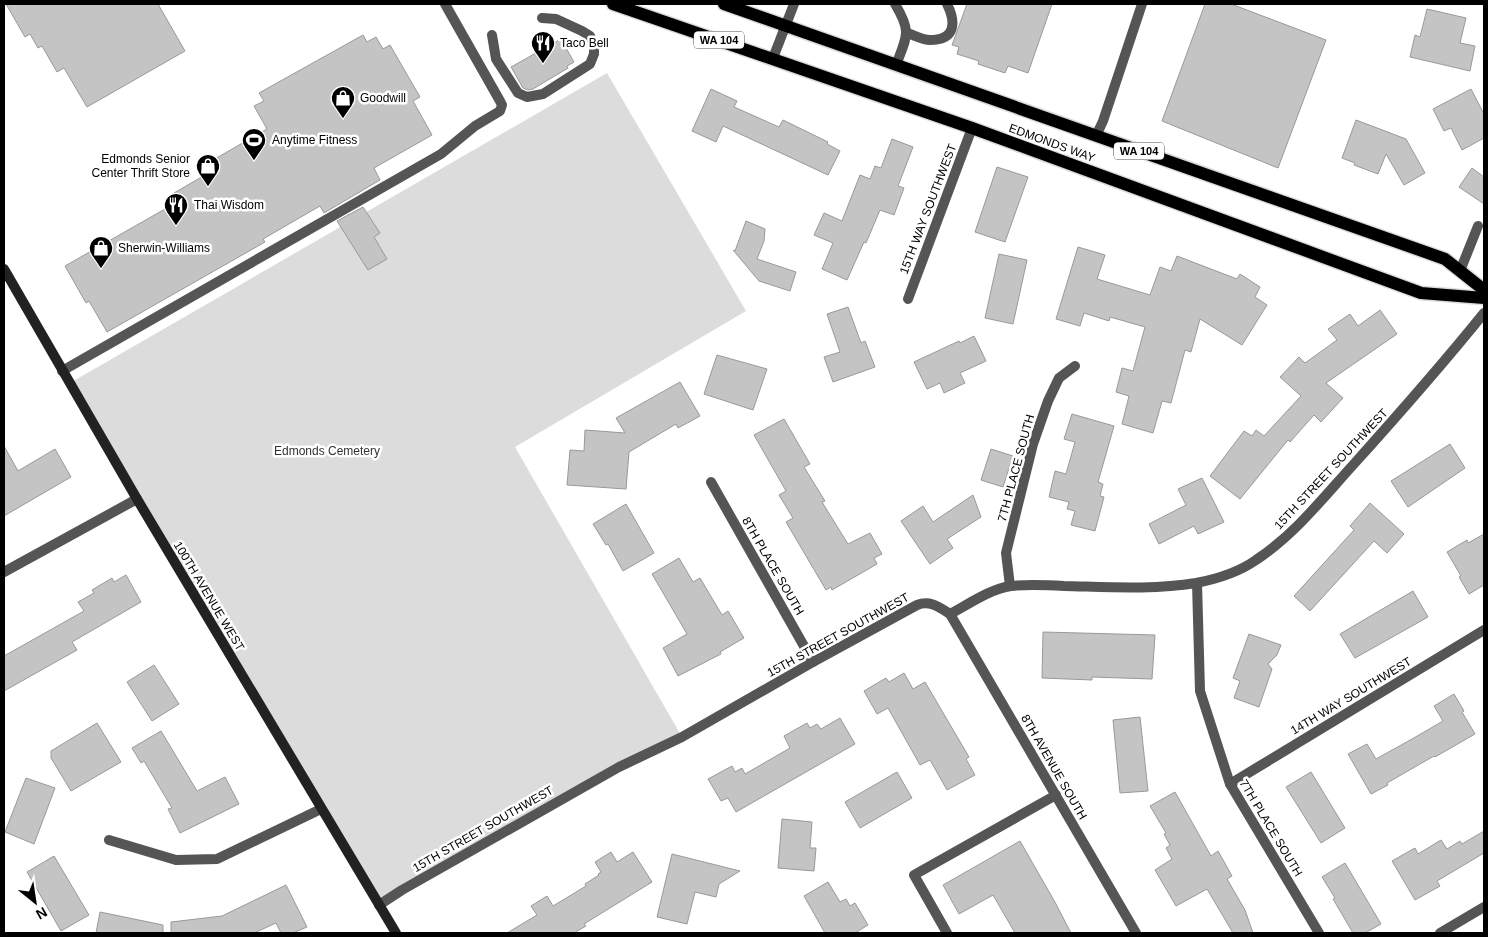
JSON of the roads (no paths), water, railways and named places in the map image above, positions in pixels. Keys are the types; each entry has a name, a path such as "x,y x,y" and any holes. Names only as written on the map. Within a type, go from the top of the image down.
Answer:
{"main road":[{"name":"EDMONDS WAY","path":"613,4 972,128 1421,293 1484,298"},
{"name":"EDMONDS WAY","path":"726,4 1445,259 1484,290"},
{"name":"100TH AVENUE WEST","path":"4,269 136,499 396,933"}],"street":[{"path":"62,370 441,154 475,126 500,111 502,105 444,4"},
{"path":"772,58 794,4"},
{"path":"895,4 903,17 907,33 896,65"},
{"path":"907,33 928,40 939,39 948,34 953,28 953,21 947,4"},
{"path":"1096,136 1104,121 1142,4"},
{"path":"492,35 496,59 518,93 527,97 543,94 590,64 594,54 594,45 590,36 582,31 556,19 542,18"},
{"name":"15TH WAY SOUTHWEST","path":"908,299 972,128"},
{"path":"1460,271 1478,226"},
{"name":"15TH STREET SOUTHWEST","path":"379,905 402,890 611,772 682,737 813,662 920,604 929,603 950,614 995,591 1010,586 1143,587 1197,582 1227,575 1255,561 1277,544 1336,484 1484,314"},
{"name":"7TH PLACE SOUTH","path":"1010,586 1006,553 1033,444 1048,400 1058,378 1075,366"},
{"name":"8TH PLACE SOUTH","path":"711,482 813,662"},
{"path":"4,572 136,499"},
{"name":"7TH PLACE SOUTH","path":"1197,582 1200,691 1230,784 1319,933"},
{"name":"8TH AVENUE SOUTH","path":"950,614 1136,933"},
{"name":"14TH WAY SOUTHWEST","path":"1230,784 1484,630"},
{"path":"947,933 914,875 1056,795"},
{"path":"110,840 176,860 218,859 321,809"},
{"path":"1440,933 1484,907"}],"place":[{"name":"Taco Bell","path":"543,64"},
{"name":"Goodwill","path":"343,119"},
{"name":"Anytime Fitness","path":"254,161"},
{"name":"Edmonds Senior Center Thrift Store","path":"208,187"},
{"name":"Thai Wisdom","path":"176,226"},
{"name":"Sherwin-Williams","path":"101,269"}],"park label":[{"name":"Edmonds Cemetery","path":"327,451"}]}
